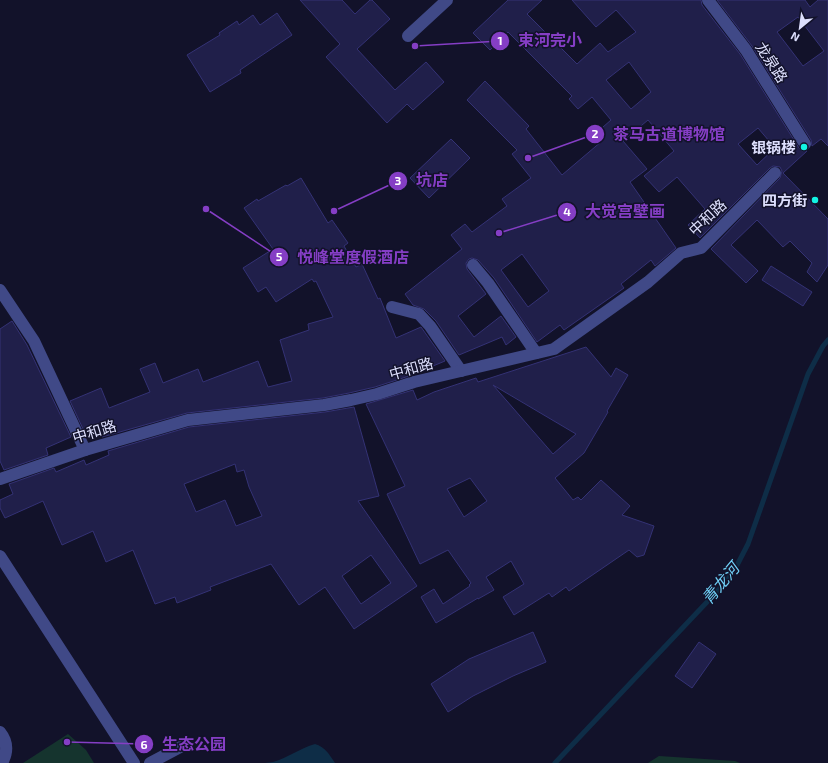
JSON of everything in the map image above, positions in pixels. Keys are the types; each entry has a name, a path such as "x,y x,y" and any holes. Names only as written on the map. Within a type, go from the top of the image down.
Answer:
{"street":[{"path":"408,36 447,0"},
{"name":"龙泉路","path":"708,0 746,50 805,144"},
{"name":"中和路","path":"0,479 85,450 188,420 344,402 377,394 414,382 554,349 648,282 681,253 701,248 776,173"},
{"path":"473,265 488,283 536,353"},
{"path":"0,290 34,340 85,450"},
{"path":"392,306 419,314 430,326 461,371"},
{"path":"0,556 134,763"},
{"path":"0,732 7,746 5,758 2,763"},
{"path":"150,763 184,745"}],"green space":[{"path":"68,734 86,750 94,763 23,763"},
{"path":"659,756 735,761 740,763 648,763"}],"water":[{"path":"315,744 324,749 335,763 257,763 278,760"}],"building":[{"path":"300,0 342,0 355,14 370,0 372,0 390,19 357,49 395,90 426,62 444,82 413,110 407,104 387,123 326,57 340,44"},
{"path":"508,0 542,0 527,14 577,64 600,43 608,52 636,32 616,10 596,27 572,0 701,0 702,5 740,54 799,148 802,151 807,151 783,173 828,219 828,265 817,282 807,272 812,263 790,241 783,247 757,220 731,245 758,271 746,283 711,249 780,178 782,171 780,167 773,166 770,168 700,238 688,225 705,209 677,177 659,192 644,176 674,151 648,120 623,141 647,169 630,182 676,248 655,266 651,260 621,284 624,288 564,330 560,325 537,342 494,278 478,260 472,258 469,259 466,263 467,269 486,294 458,316 474,337 501,316 516,337 506,345 502,337 459,355 436,321 424,309 413,305 405,294 462,249 451,235 465,224 472,232 507,206 502,199 531,178 512,154 517,150 467,100 485,81 529,126 526,129 562,175 602,141 595,134 611,120 592,97 578,109 569,99 572,96 508,32 490,50 473,33","holes":["629,62 651,92 631,109 606,80","758,128 775,148 757,165 738,144","522,254 549,291 528,307 501,270"]},
{"path":"717,0 805,0 810,7 818,0 828,0 828,146 821,139 812,146 811,140 752,46","holes":["798,17 824,51 803,66 777,32"]},
{"path":"277,13 292,35 240,70 241,73 210,92 187,55 220,35 219,33 237,21 239,25 253,15 260,25"},
{"path":"451,139 470,158 429,198 410,178"},
{"path":"301,178 328,223 332,220 348,243 344,246 356,267 362,264 378,299 380,298 396,338 421,327 445,361 409,376 375,387 349,393 323,398 187,413 102,437 97,426 84,431 70,401 101,388 109,408 150,392 140,369 155,363 163,383 198,369 203,382 258,361 268,387 292,381 280,340 309,330 308,324 333,317 316,281 314,282 312,279 276,302 266,287 258,292 243,268 273,249 244,208 257,199 258,201"},
{"path":"771,266 812,292 803,306 762,280"},
{"path":"12,321 27,345 71,437 46,448 48,455 4,470 0,461 0,329"},
{"path":"586,347 611,377 616,368 628,375 584,453 555,478 573,500 578,497 581,500 601,480 630,506 622,515 654,526 644,555 637,557 629,550 569,591 566,587 552,597 549,593 514,615 503,597 524,584 511,561 486,577 494,590 436,623 421,597 434,589 443,604 470,586 469,585 471,583 448,550 420,564 387,494 405,486 366,404 413,390 417,400 434,392 476,378 478,382","holes":["493,385 576,434 553,454","470,478 487,501 464,517 447,489"]},
{"path":"354,407 379,496 358,501 417,586 354,629 325,587 299,605 271,564 210,587 211,590 177,603 175,597 155,604 133,550 106,562 93,531 62,545 43,501 5,518 0,508 0,500 13,494 9,484 54,468 56,472 84,460 86,465 109,455 108,451 189,427 325,412","holes":["235,464 237,472 244,470 249,487 262,516 236,526 225,500 196,512 184,484","371,555 391,583 361,604 342,576"]},
{"path":"533,632 546,662 513,676 473,696 448,712 431,684 469,659"},
{"path":"699,642 716,654 692,688 675,676"}],"waterway":[{"name":"青龙河","path":"555,763 724,584 734,571 748,544 808,374 823,346 828,340"}],"place":[{"name":"束河完小","path":"415,46"},
{"name":"银锅楼","path":"804,147"},
{"name":"茶马古道博物馆","path":"528,158"},
{"name":"四方街","path":"815,200"},
{"name":"悦峰堂度假酒店","path":"206,209"},
{"name":"坑店","path":"334,211"},
{"name":"大觉宫壁画","path":"499,233"},
{"name":"生态公园","path":"67,742"}]}
